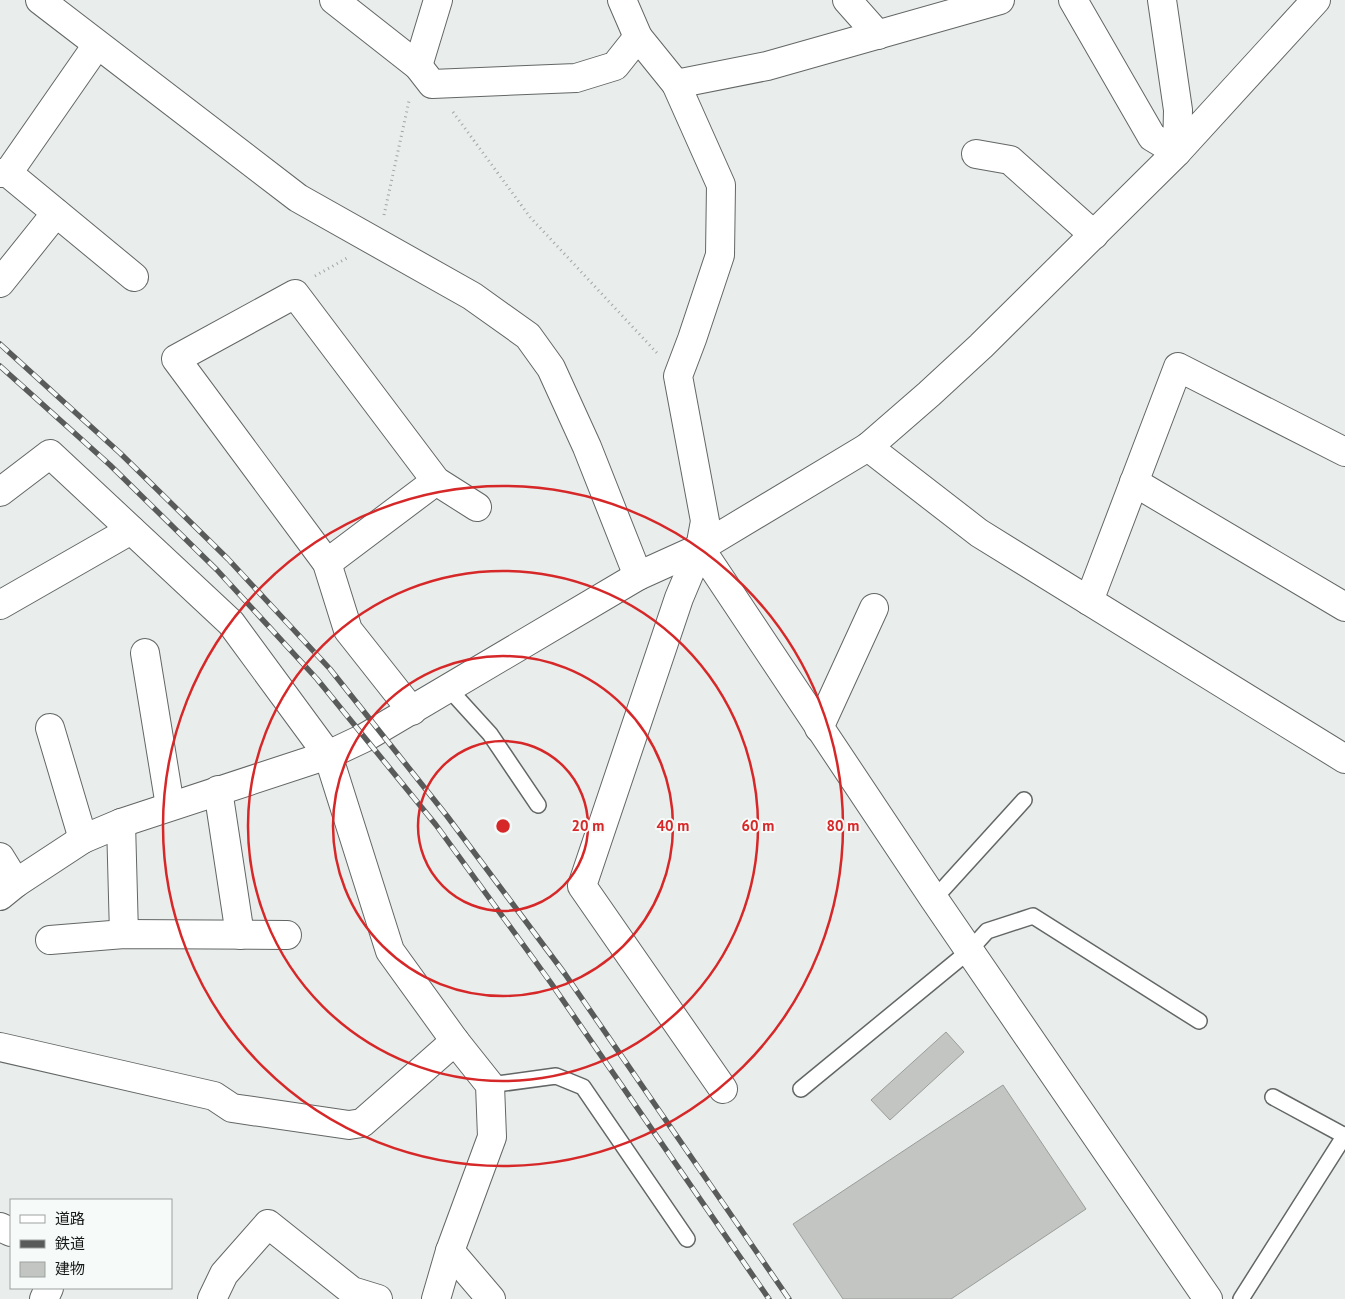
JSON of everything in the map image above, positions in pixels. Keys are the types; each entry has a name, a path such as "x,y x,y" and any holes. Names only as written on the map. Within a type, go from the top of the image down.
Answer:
{"street":[{"path":"40,0 298,198 472,296 528,336 551,368 587,447 638,576"},
{"path":"334,0 425,75 576,78 615,66 638,37"},
{"path":"425,75 438,0"},
{"path":"622,0 638,37 676,84 722,185 720,255 678,376 705,521 700,548 679,598 582,886 723,1089"},
{"path":"847,0 878,35"},
{"path":"676,84 767,66 1000,0"},
{"path":"1074,0 1152,137 1177,152"},
{"path":"1162,0 1178,110 1177,152"},
{"path":"0,857 8,889 83,839 170,806 328,755 364,738 638,576 700,548 868,447 981,346 1094,235 1177,152 1316,0"},
{"path":"97,45 4,173 134,277"},
{"path":"976,154 1010,160 1094,235"},
{"path":"0,283 56,213"},
{"path":"412,710 348,630 326,563 176,359 295,294 436,481 477,508"},
{"path":"1089,601 1178,367 1345,452"},
{"path":"868,447 979,533 1345,759"},
{"path":"0,492 50,454 231,623 328,755 390,951 455,1041 490,1085 492,1137 450,1251 436,1299"},
{"path":"326,563 436,481"},
{"path":"1134,482 1345,607"},
{"path":"0,605 131,530"},
{"path":"700,548 969,951 1208,1299"},
{"path":"819,728 874,608"},
{"path":"145,653 170,806"},
{"path":"50,728 83,839"},
{"path":"218,790 240,935"},
{"path":"121,823 124,934"},
{"path":"50,940 124,934 287,935"},
{"path":"0,1047 214,1096 232,1108 349,1125 362,1123 455,1041"},
{"path":"212,1299 224,1274 268,1224 352,1291 378,1299"},
{"path":"450,1251 491,1299"}],"lane":[{"path":"449,688 490,734 538,805"},
{"path":"934,899 1024,800"},
{"path":"801,1089 969,951 986,931 1033,916 1200,1021"},
{"path":"490,1085 556,1076 582,1087 687,1239"},
{"path":"1241,1299 1345,1136 1272,1097"}],"path":[{"path":"295,294 306,281 375,242 379,235 401,136 425,75"},
{"path":"425,75 530,217 678,376"}],"building":[{"path":"946,1032 964,1052 890,1120 871,1100"},
{"path":"1003,1085 1086,1209 951,1299 843,1299 793,1224"}],"railway":[{"path":"0,344 120,453 228,559 330,669 447,816 565,974 789,1299"},
{"path":"0,366 110,465 217,570 317,679 436,825 551,983 769,1299"}]}
